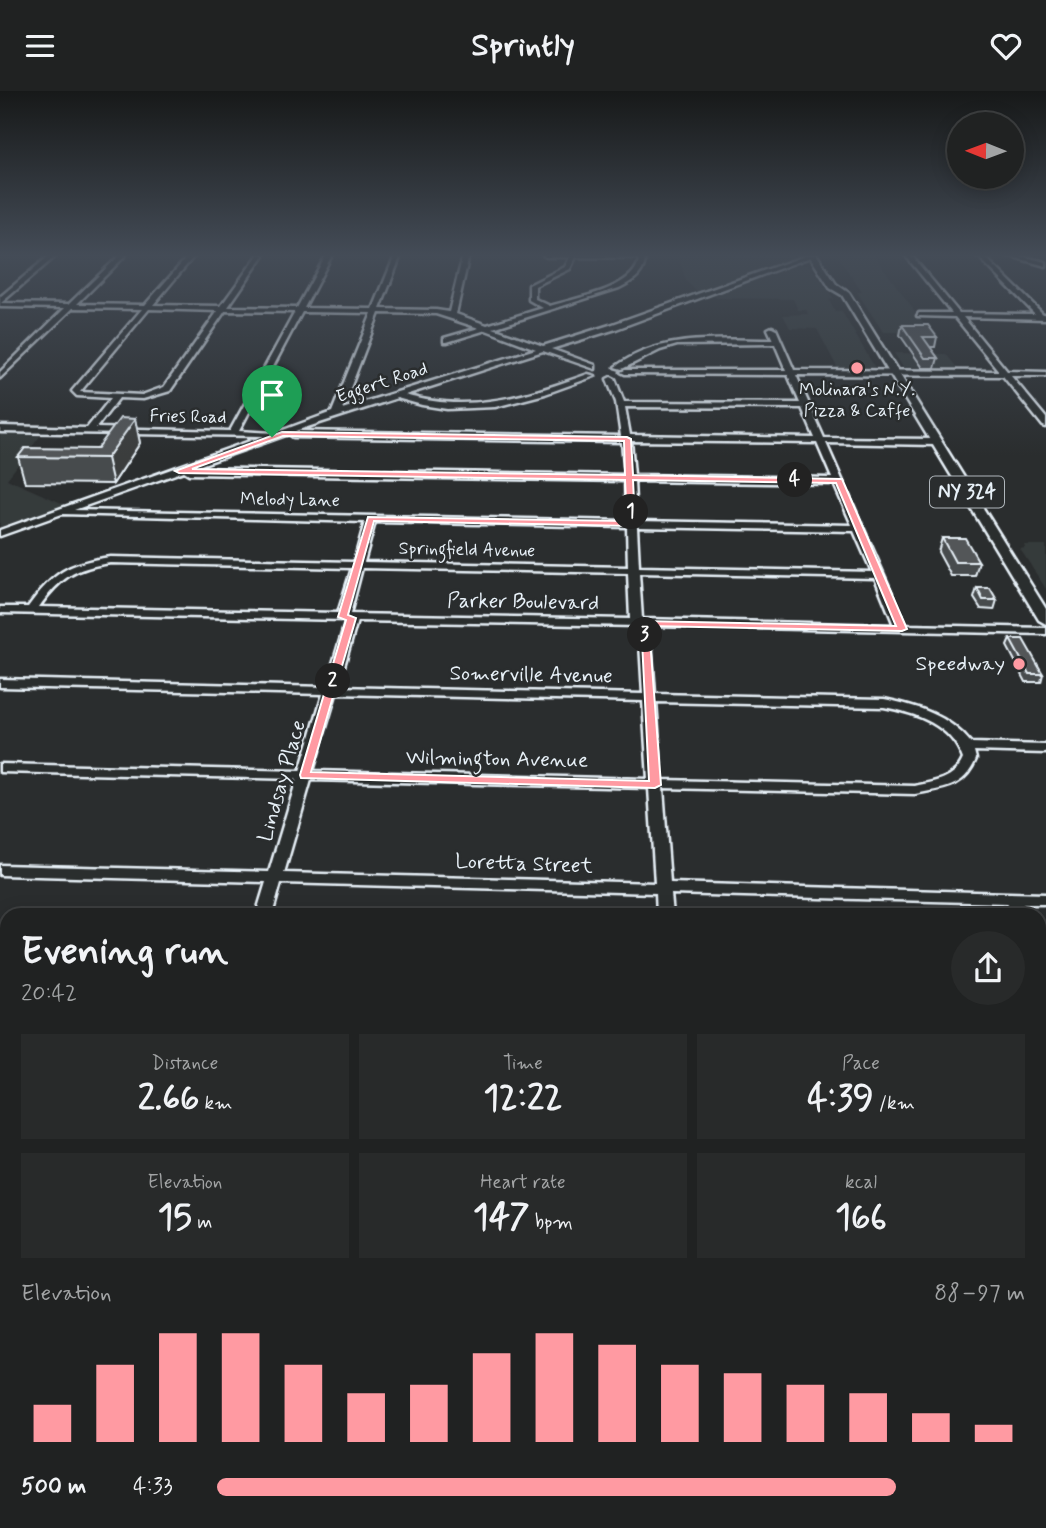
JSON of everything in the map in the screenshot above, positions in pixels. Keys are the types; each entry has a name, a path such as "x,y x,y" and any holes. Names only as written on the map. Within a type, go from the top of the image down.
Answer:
{"main road":[{"name":"NY 324","path":"862,322 1046,620"}],"street":[{"path":"0,376 55,322"},
{"path":"135,322 76,392 85,395 149,396 167,389 213,322"},
{"path":"233,433 293,322"},
{"path":"336,414 371,322"},
{"path":"470,322 544,349 611,379 623,376 622,370"},
{"path":"447,340 506,322"},
{"name":"Eggert Road","path":"0,533 336,414 627,322"},
{"path":"963,322 1046,424"},
{"path":"772,329 902,629"},
{"path":"622,370 657,348 677,343 777,342"},
{"path":"397,395 423,405 504,405 605,365 622,370 1046,375"},
{"path":"611,379 621,404 627,439 634,570 649,698 664,908"},
{"path":"89,431 117,396"},
{"path":"621,404 806,405"},
{"name":"Fries Road","path":"0,429 936,442"},
{"path":"179,471 839,481"},
{"name":"Melody Lane","path":"57,513 859,528"},
{"name":"Lindsay Place","path":"266,908 330,691 370,519"},
{"name":"Springfield Avenue","path":"32,610 55,578 79,566 99,562 880,575"},
{"name":"Parker Boulevard","path":"0,610 1046,631"},
{"name":"Somerville Avenue","path":"0,684 897,704 921,711 945,723 968,747"},
{"path":"968,747 1046,749"},
{"name":"Wilmington Avenue","path":"0,768 655,785 930,789 960,775 969,759 968,747"},
{"name":"Loretta Street","path":"0,870 1046,899"},
{"path":"1013,899 1017,908"}],"shaded area":[{"path":"787,322 848,322 877,371 839,371 817,329 790,328"},
{"path":"877,322 923,322 930,332 883,332"},
{"path":"894,353 946,354 958,369 904,369"},
{"path":"0,434 41,435 7,479 66,505 0,527"},
{"path":"1024,545 1046,545 1046,589 1020,549 1025,548"}],"building":[{"path":"902,325 928,325 937,337 923,337 938,358 925,358"},
{"path":"120,418 135,419 107,458 18,457 25,448 97,449"},
{"path":"942,538 965,538 979,562 955,562"},
{"path":"977,588 990,588 997,600 983,600"},
{"path":"1010,639 1023,639 1043,674 1029,674"}],"place":[{"name":"Molinara's N.Y. Pizza & Caffe","path":"857,368"},
{"name":"Speedway","path":"1019,664"}],"route":[{"path":"272,437 179,471 629,477 839,481 902,629 644,623 655,785 305,775 352,618 343,617 370,519 631,523 629,477 628,449 627,439 282,434 272,437"}]}
